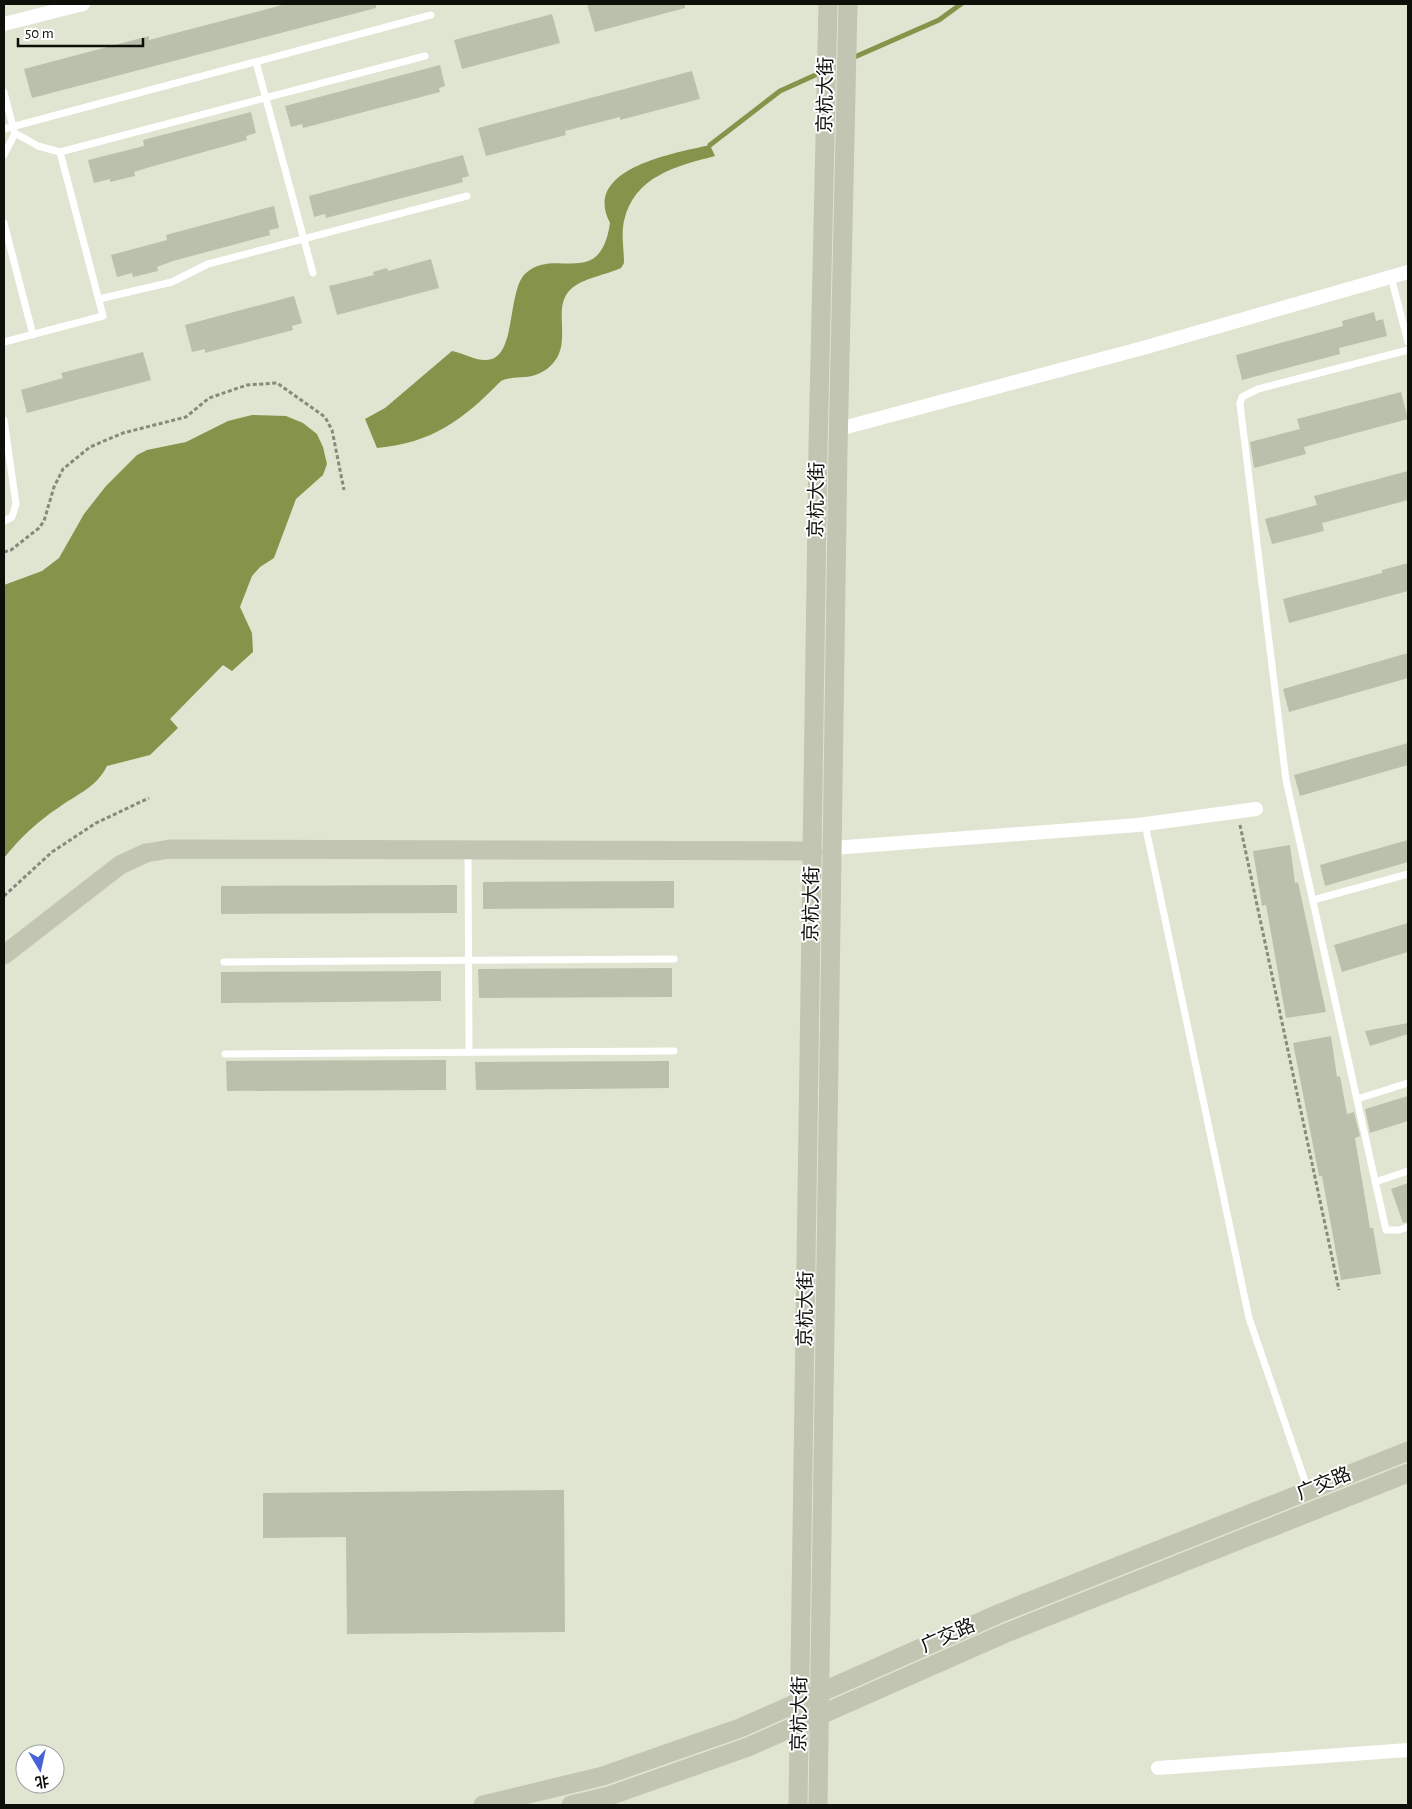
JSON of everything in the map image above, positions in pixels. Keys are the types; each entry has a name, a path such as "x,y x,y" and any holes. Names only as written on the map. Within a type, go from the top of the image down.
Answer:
{"main road":[{"name":"京杭大街","path":"798,1805 818,448 828,4"},
{"name":"京杭大街","path":"818,1805 838,429 848,4"},
{"path":"4,955 120,865 146,853 170,849 812,851"},
{"name":"广交路","path":"483,1805 603,1776 740,1728 998,1614 1408,1451"},
{"name":"广交路","path":"571,1805 609,1796 748,1747 1006,1633 1408,1473"}],"street":[{"path":"4,24 83,4"},
{"path":"838,429 1134,351 1408,272"},
{"path":"833,848 1145,824 1256,809"},
{"path":"1158,1768 1408,1750"}],"lane":[{"path":"4,129 14,130 431,15"},
{"path":"14,130 38,146 60,152 425,56"},
{"path":"256,62 312,273"},
{"path":"4,92 14,130 4,154"},
{"path":"4,342 103,316 60,152"},
{"path":"99,299 172,282 208,264 467,196"},
{"path":"4,223 33,335"},
{"path":"1391,277 1408,342"},
{"path":"1408,350 1258,389 1242,397 1240,404 1286,780 1386,1230 1399,1230 1408,1227"},
{"path":"4,420 16,504 12,517 4,521"},
{"path":"1145,824 1249,1318 1309,1490"},
{"path":"468,850 469,1052"},
{"path":"1313,900 1408,874"},
{"path":"224,962 674,959"},
{"path":"225,1054 674,1051"},
{"path":"1357,1099 1408,1083"},
{"path":"1375,1182 1408,1171"}],"path":[{"path":"4,552 12,550 44,521 54,487 63,469 90,447 123,434 186,417 210,398 247,385 277,383 325,417 332,430 344,490"},
{"path":"4,896 52,852 96,824 149,798"},
{"path":"1237,812 1339,1290"}],"shaded area":[{"path":"710,145 715,156 686,164 659,175 637,193 629,206 623,226 624,263 621,268 588,279 571,289 565,298 562,308 562,342 559,353 553,363 537,374 501,381 460,418 430,435 414,441 377,448 365,419 385,408 452,351 485,360 495,357 503,349 516,294 520,282 526,273 538,266 550,263 587,262 597,256 605,244 610,223 605,204 609,189 620,176 636,166 656,159"},
{"path":"252,415 286,416 303,423 317,434 323,447 327,464 323,475 296,499 274,558 260,567 252,576 240,607 252,633 253,652 232,671 223,665 170,719 178,728 150,755 107,766 103,774 92,785 36,825 22,837 4,858 4,585 42,571 59,558 84,514 106,486 137,455 147,450 186,442 228,421"}],"building":[{"path":"286,4 376,4 376,8 32,98 24,69 149,36 149,40"},
{"path":"587,4 685,4 685,8 595,32"},
{"path":"552,14 560,43 462,69 454,40"},
{"path":"440,65 445,86 439,88 440,92 303,128 302,124 291,127 285,106"},
{"path":"692,71 700,99 620,120 620,117 565,131 566,135 486,156 478,128"},
{"path":"251,112 256,133 246,136 247,140 134,172 135,176 110,182 110,179 94,183 88,160 144,146 143,140"},
{"path":"463,155 469,176 462,178 463,182 326,218 325,214 314,217 309,196"},
{"path":"274,206 279,228 269,230 270,235 173,261 157,267 158,271 133,277 132,273 117,277 111,255 167,240 166,235"},
{"path":"431,259 439,288 337,315 329,286 374,275 373,272 387,268 388,271"},
{"path":"294,296 302,323 292,326 293,330 205,353 205,349 192,352 185,325"},
{"path":"1374,312 1376,321 1383,319 1387,336 1339,348 1340,354 1242,380 1236,355 1343,326 1342,321"},
{"path":"143,352 151,380 27,413 21,390 63,378 61,373"},
{"path":"1401,392 1408,419 1304,447 1306,454 1254,468 1250,442 1300,429 1297,419"},
{"path":"1408,471 1408,500 1322,523 1324,531 1272,544 1265,519 1317,505 1314,496"},
{"path":"1408,563 1408,591 1289,623 1283,599 1382,573 1382,570"},
{"path":"1408,653 1408,678 1289,712 1283,689"},
{"path":"1408,743 1408,765 1300,796 1294,775"},
{"path":"1408,840 1408,862 1325,886 1320,865"},
{"path":"1290,845 1295,883 1298,882 1326,1012 1286,1018 1266,905 1262,906 1253,851"},
{"path":"674,881 674,908 483,909 483,882"},
{"path":"457,885 457,913 221,914 221,886"},
{"path":"1408,923 1408,952 1342,972 1334,945"},
{"path":"672,968 672,997 479,998 478,969"},
{"path":"441,971 441,1001 221,1003 221,972"},
{"path":"1408,1023 1408,1034 1370,1046 1365,1031"},
{"path":"1331,1036 1337,1077 1340,1076 1347,1114 1354,1112 1360,1136 1355,1138 1370,1228 1373,1228 1381,1274 1341,1280 1322,1176 1319,1176 1293,1043"},
{"path":"446,1060 446,1090 227,1091 226,1061"},
{"path":"669,1061 669,1088 476,1090 475,1062"},
{"path":"1408,1096 1408,1121 1370,1133 1365,1109"},
{"path":"1408,1183 1408,1222 1403,1223 1391,1189"},
{"path":"564,1490 565,1632 347,1634 346,1537 263,1538 263,1493"}],"waterway":[{"path":"850,59 939,20 961,4"},
{"path":"710,145 780,91 822,72"}]}
